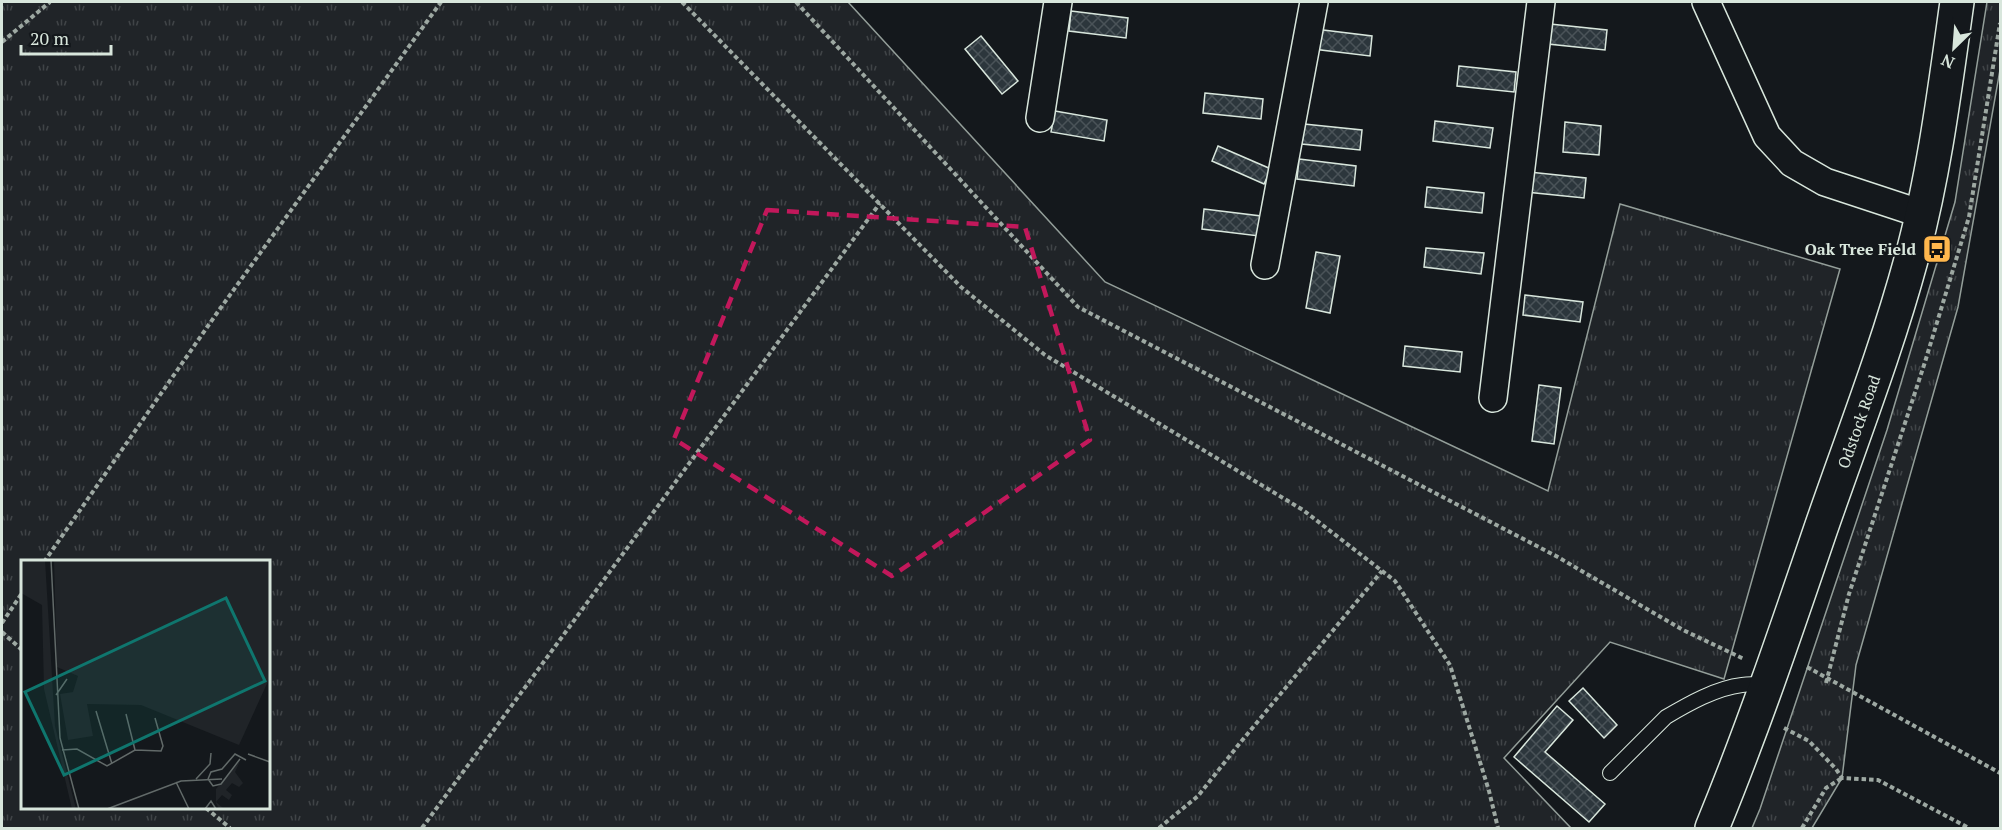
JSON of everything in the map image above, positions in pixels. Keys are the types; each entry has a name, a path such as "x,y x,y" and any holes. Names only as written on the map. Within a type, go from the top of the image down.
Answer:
{"street":[{"path":"1040,118 1058,2"},
{"path":"1265,264 1314,2"},
{"path":"1493,398 1541,2"},
{"path":"1706,2 1767,136 1792,163 1825,182 1922,214"},
{"name":"Odstock Road","path":"1712,828 1765,689 1911,260 1942,111 1957,2"}],"lane":[{"path":"1610,773 1666,717 1676,711 1728,688 1742,685 1765,689"}],"path":[{"path":"2,42 50,2"},
{"path":"45,560 217,313 441,2"},
{"path":"682,2 961,287 1046,355 1303,510 1395,581 1450,665 1489,791 1498,828"},
{"path":"796,2 1078,307 1556,556 1683,630 1750,662 1765,689 1842,778"},
{"path":"1826,680 1849,594 1970,217 2001,23"},
{"path":"422,828 880,203"},
{"path":"1160,828 1198,796 1240,742 1382,572"},
{"path":"2,623 21,594"},
{"path":"2,632 21,649"},
{"path":"1765,689 1808,667 1826,680 2001,773"},
{"path":"1802,828 1826,788 1842,778 1878,780 1969,828"},
{"path":"208,809 230,828"}],"highlighted area":[{"path":"767,210 1025,227 1090,440 892,576 674,439"}],"green space":[{"path":"2,2 848,2 1105,282 1548,491 1620,204 1840,269 1724,679 1610,642 1504,758 1571,828 2,828"},
{"path":"1987,2 2000,2 2000,70 1958,307 1856,665 1842,778 1812,828 1752,828 1887,430 1955,202"}],"building":[{"path":"1071,11 1128,18 1126,38 1069,31"},
{"path":"1550,24 1607,30 1605,50 1548,44"},
{"path":"1315,29 1372,36 1370,56 1313,49"},
{"path":"981,36 1018,81 1002,94 965,49"},
{"path":"1459,66 1516,72 1514,92 1457,86"},
{"path":"1205,93 1263,99 1261,119 1203,113"},
{"path":"1055,111 1107,120 1104,141 1051,132"},
{"path":"1435,121 1493,128 1490,148 1433,141"},
{"path":"1565,122 1601,126 1599,155 1563,152"},
{"path":"1304,124 1362,130 1360,150 1302,144"},
{"path":"1218,146 1271,169 1264,184 1212,161"},
{"path":"1299,159 1356,166 1354,186 1297,179"},
{"path":"1529,172 1586,178 1584,198 1526,192"},
{"path":"1427,187 1484,193 1482,213 1425,207"},
{"path":"1204,209 1261,216 1259,236 1202,229"},
{"path":"1426,248 1484,253 1481,274 1424,267"},
{"path":"1316,252 1340,256 1330,313 1306,308"},
{"path":"1525,295 1583,302 1580,322 1523,315"},
{"path":"1405,346 1462,352 1460,372 1403,366"},
{"path":"1539,385 1561,388 1554,444 1532,441"},
{"path":"1583,688 1617,725 1604,738 1569,701"},
{"path":"1557,706 1573,720 1545,752 1605,804 1589,822 1514,757"}],"place":[{"name":"Oak Tree Field","path":"1937,249"}]}
